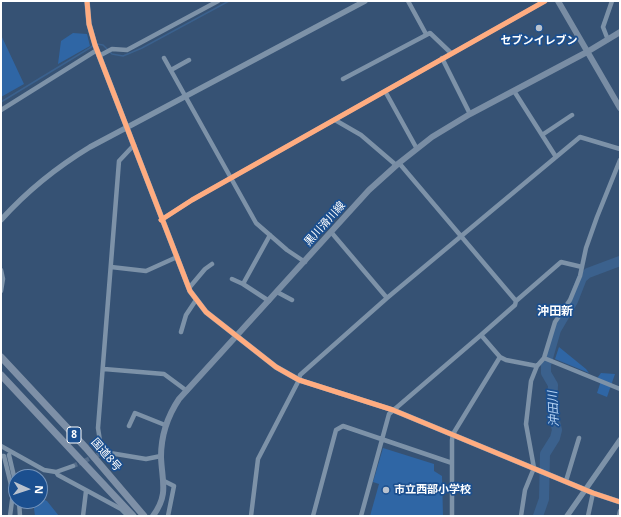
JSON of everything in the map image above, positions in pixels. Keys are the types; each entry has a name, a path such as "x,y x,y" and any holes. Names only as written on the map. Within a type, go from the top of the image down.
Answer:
{"highway":[{"name":"国道8号","path":"1,357 86,448 144,516"},
{"name":"国道8号","path":"1,376 133,516"}],"main road":[{"path":"558,1 620,108"},
{"name":"黒川滑川線","path":"153,516 162,500 164,481 161,456 165,425 171,412 187,391 369,190 397,164 432,137 470,114 587,52 620,32"}],"street":[{"path":"87,1 89,24 99,56 189,288 196,300 206,312 276,367 299,380 392,410 593,493 620,502"},
{"path":"99,56 112,49 126,50 212,2 218,1"},
{"path":"1,220 18,202 65,162 127,126 365,1"},
{"path":"408,1 426,34"},
{"path":"162,220 230,179 545,1"},
{"path":"608,40 603,27 612,1"},
{"path":"343,79 430,33 451,53"},
{"path":"1,110 97,50"},
{"path":"164,58 230,179 256,222 270,236 305,262"},
{"path":"442,58 470,114"},
{"path":"171,70 189,60"},
{"path":"385,91 417,149"},
{"path":"514,91 556,157"},
{"path":"542,136 572,115"},
{"path":"335,120 361,135 397,164 516,301"},
{"path":"251,516 258,460 299,380 300,375 388,298 580,137 620,149"},
{"path":"134,145 119,161 104,369 98,428 103,452 146,459 161,456"},
{"path":"520,516 525,490 534,468 526,424 531,381 537,366 544,358 555,322 570,300 582,267 597,217 620,160"},
{"path":"331,232 388,298"},
{"path":"243,284 270,236"},
{"path":"111,267 146,270 177,257"},
{"path":"361,516 381,440 389,414 392,410 481,335 515,305 516,301 561,262 582,267"},
{"path":"189,288 205,269 212,264"},
{"path":"1,270 1,291"},
{"path":"232,279 243,284 269,301"},
{"path":"277,292 292,300"},
{"path":"181,332 186,315 196,300"},
{"path":"481,335 500,357 506,360 537,366"},
{"path":"452,516 453,434 500,357"},
{"path":"544,358 620,389"},
{"path":"104,369 164,374 187,391"},
{"path":"129,426 136,413 165,425"},
{"path":"313,516 336,430 343,426 452,463"},
{"path":"566,481 579,438"},
{"path":"567,516 620,440"},
{"path":"1,446 44,470 56,472 73,466"},
{"path":"9,455 12,469"},
{"path":"1,456 4,456 13,493 10,516"},
{"path":"56,472 58,475 86,491 121,509 128,516"},
{"path":"164,481 174,486 168,516"},
{"path":"83,516 86,491"},
{"path":"588,516 593,493"},
{"path":"619,516 620,511"}],"shaded area":[{"path":"73,33 87,34 90,46 58,64 61,41"},
{"path":"1,35 24,84 1,97"},
{"path":"559,347 586,369 589,373 555,359"},
{"path":"601,373 615,374 607,397 597,393 600,384 598,377"},
{"path":"383,448 434,464 434,471 442,476 443,516 370,516 379,484 373,482"},
{"path":"48,502 59,516 35,516 34,509 48,509"}],"waterway":[{"path":"97,44 103,45 112,54 123,56 142,48 229,1"},
{"path":"1,102 93,46"},
{"name":"沖田川","path":"538,516 544,499 545,454 555,438 557,430 552,409 553,385 546,373 546,365 556,330 573,301 582,278 588,273 620,261"}],"tunnel":[{"path":"73,466 102,453"}],"cycle path":[{"path":"87,1 89,24 95,45 190,291 206,312 276,367 299,380 393,410 593,493 620,502"},
{"path":"161,220 192,200 545,1"}],"place":[{"name":"セブンイレブン","path":"539,28"},
{"name":"市立西部小学校","path":"386,490"}],"district":[{"name":"沖田新","path":"555,312"}]}
